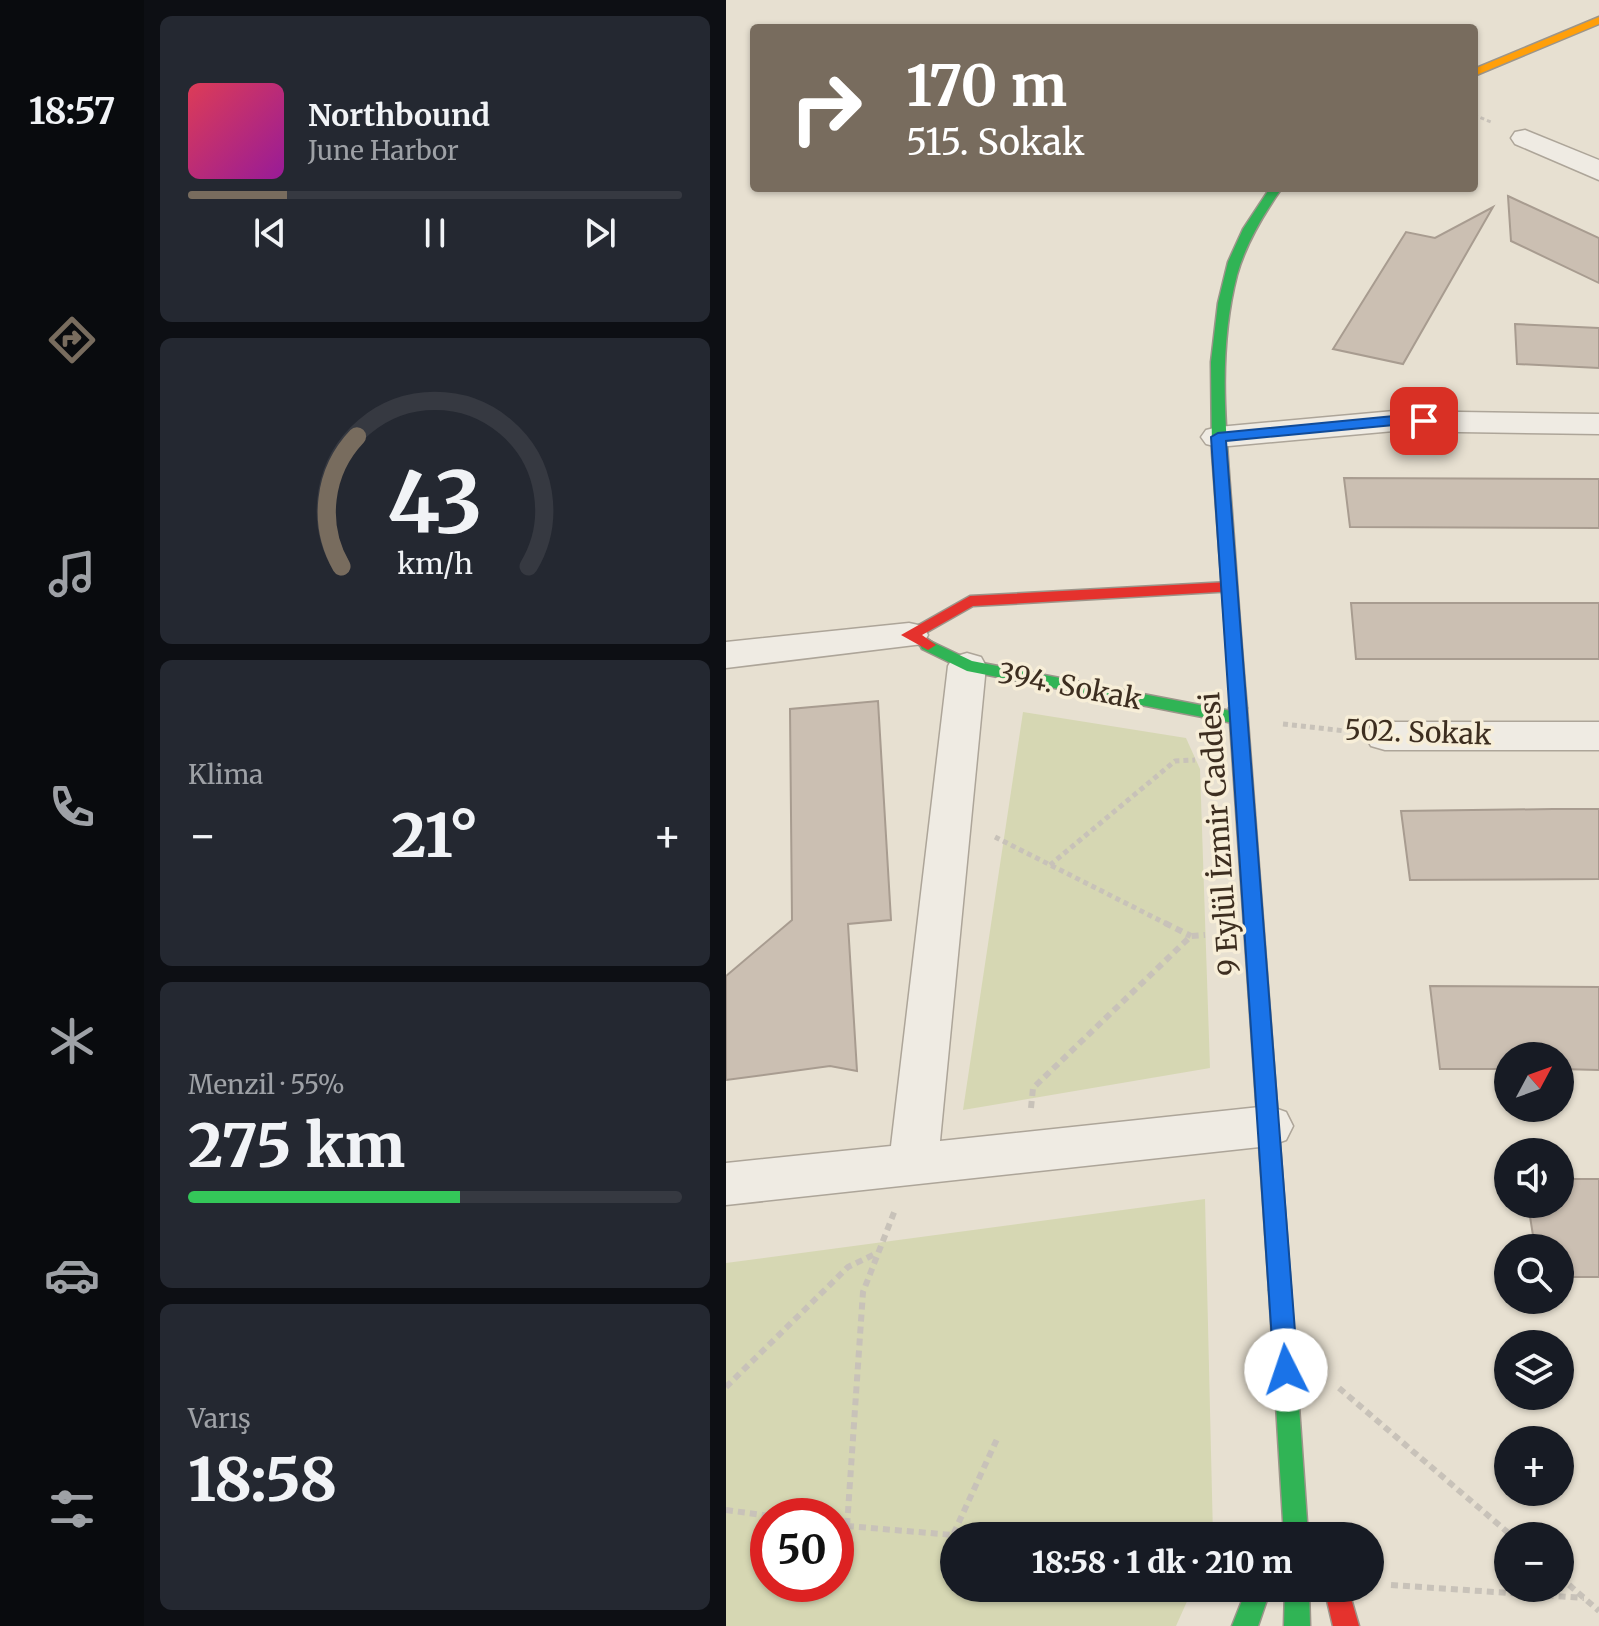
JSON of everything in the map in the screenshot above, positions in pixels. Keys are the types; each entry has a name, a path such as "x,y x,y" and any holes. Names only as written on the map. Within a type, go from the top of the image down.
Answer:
{"main road":[{"path":"1478,71 1599,20"},
{"name":"9 Eylül İzmir Caddesi","path":"1273,192 1253,220 1230,272 1222,306 1218,437 1296,1522"},
{"path":"909,635 970,601 1229,587"},
{"name":"394. Sokak","path":"909,635 967,666 1238,718"},
{"name":"9 Eylül İzmir Caddesi","path":"1283,1522 1295,1490"},
{"name":"9 Eylül İzmir Caddesi","path":"1295,1490 1309,1522"},
{"path":"1245,1626 1254,1602"},
{"path":"1297,1602 1297,1626"},
{"path":"1340,1602 1346,1626"}],"street":[{"path":"1525,138 1599,171"},
{"path":"1218,437 1394,421 1599,424"},
{"path":"726,655 909,635"},
{"path":"913,1165 967,666"},
{"name":"502. Sokak","path":"1385,736 1599,736"},
{"path":"726,1184 1269,1126"}],"path":[{"name":"502. Sokak","path":"1238,718 1385,736"},
{"path":"1050,865 1175,761 1242,759"},
{"path":"950,814 1191,936 1254,935"},
{"path":"1026,1153 1033,1088 1191,936"},
{"path":"849,1498 863,1292 913,1165"},
{"path":"726,1387 848,1267 878,1252"},
{"path":"1284,1340 1496,1522"},
{"path":"854,1527 953,1535 997,1439"},
{"path":"726,1510 750,1513"},
{"path":"1385,1585 1584,1598"},
{"path":"1574,1589 1599,1611"}],"green space":[{"path":"1023,712 1186,738 1200,769 1210,1068 963,1110"},
{"path":"1205,1199 1213,1522 940,1522 940,1602 1187,1602 1176,1626 726,1626 726,1263"}],"building":[{"path":"1508,196 1599,238 1599,283 1511,241"},
{"path":"1493,207 1403,364 1333,349 1406,232 1435,238"},
{"path":"1515,324 1599,328 1599,368 1517,364"},
{"path":"1344,478 1599,479 1599,528 1350,527"},
{"path":"1351,603 1599,603 1599,659 1356,659"},
{"path":"878,701 891,920 848,924 857,1071 830,1066 726,1080 726,976 792,920 790,709"},
{"path":"1599,809 1599,879 1410,880 1401,811"},
{"path":"1430,986 1599,987 1599,1070 1574,1069 1574,1042 1494,1042 1494,1069 1440,1069"},
{"path":"1574,1179 1599,1179 1599,1277 1574,1277 1574,1234 1533,1234 1530,1218 1574,1218"}],"traffic: fast":[{"path":"1238,708 1217,393 1220,332 1224,303 1239,251 1273,192"},
{"path":"928,645 967,666 1238,718"},
{"path":"1280,1290 1295,1522"},
{"path":"1245,1626 1254,1602"},
{"path":"1297,1602 1297,1626"}],"traffic: slow":[{"path":"1478,71 1599,20"}],"traffic: jam":[{"path":"928,645 909,635 970,601 1229,587"},
{"path":"1238,708 1280,1290"},
{"path":"1340,1602 1346,1626"}],"route":[{"path":"1286,1370 1218,437 1424,421"}]}
